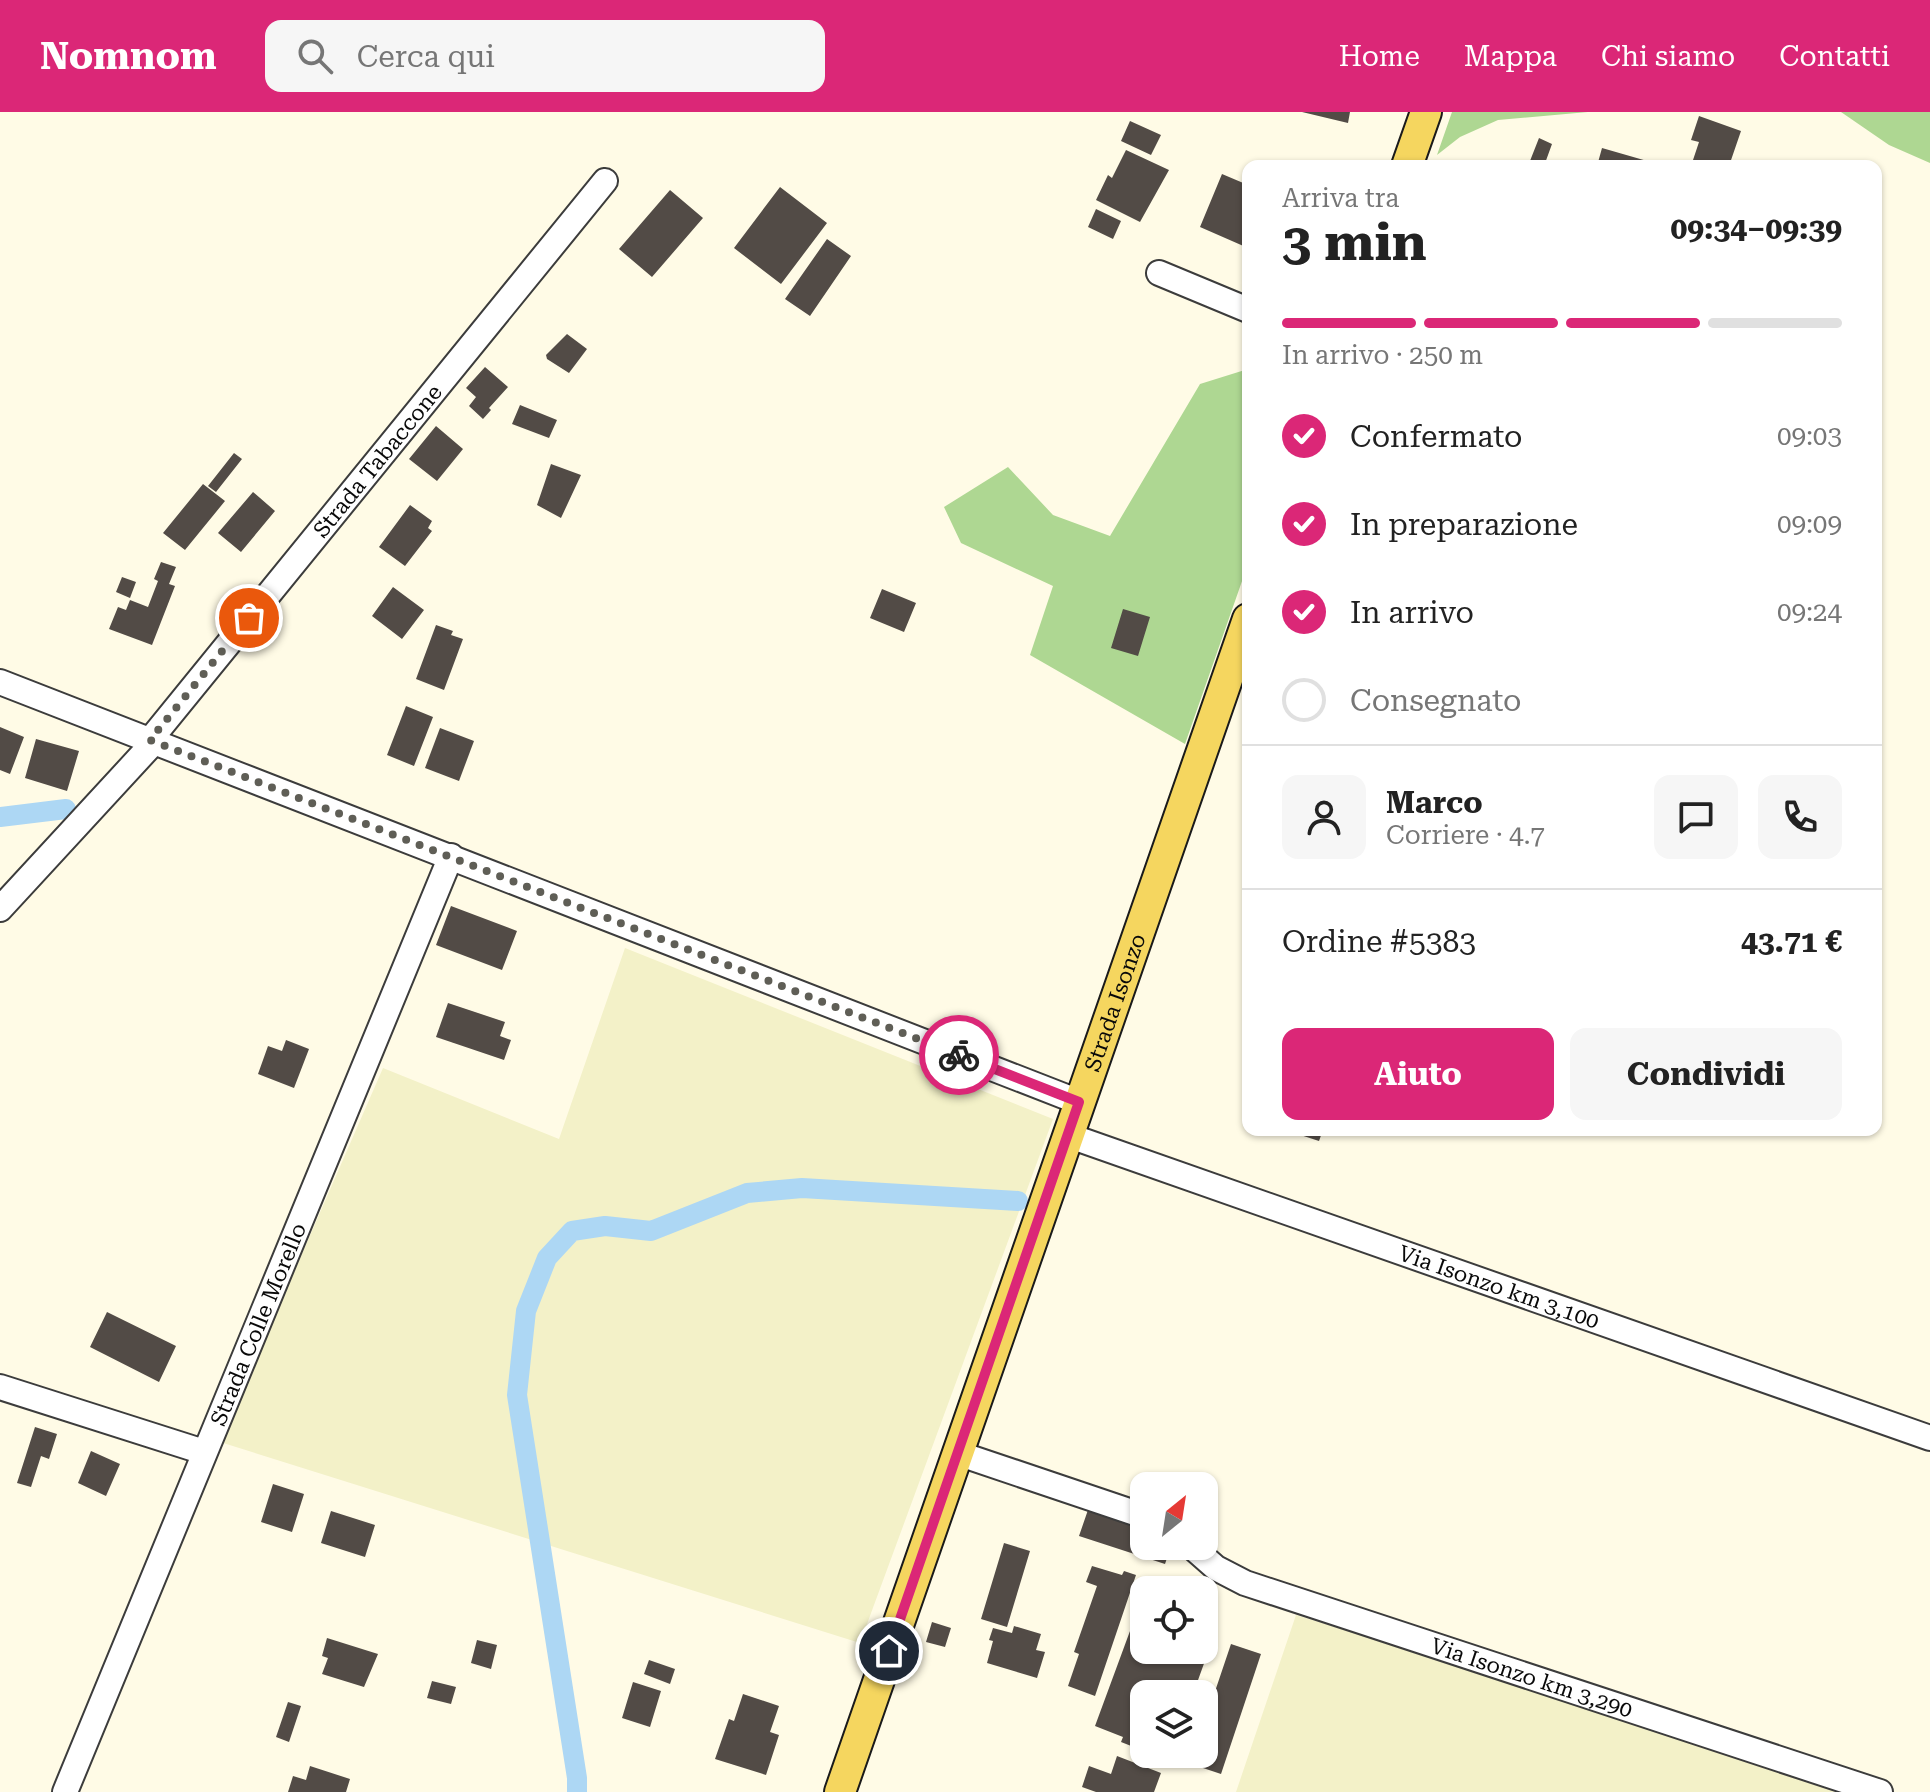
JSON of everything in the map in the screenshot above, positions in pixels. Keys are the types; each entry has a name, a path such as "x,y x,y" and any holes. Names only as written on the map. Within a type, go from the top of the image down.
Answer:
{"main road":[{"path":"1409,160 1426,112"},
{"name":"Strada Isonzo","path":"840,1792 1242,636"}],"street":[{"name":"Strada Tabaccone","path":"0,909 152,741 605,181"},
{"path":"1159,273 1242,308"},
{"path":"0,682 1079,1102"},
{"name":"Strada Colle Morello","path":"65,1792 451,856"},
{"name":"Via Isonzo km 3,100","path":"1067,1135 1930,1438"},
{"path":"0,1387 204,1452"},
{"path":"957,1453 1130,1511"},
{"name":"Via Isonzo km 3,290","path":"1207,1560 1245,1583 1880,1792"}],"shaded area":[{"path":"625,948 1053,1119 860,1643 220,1442 383,1068 559,1139"},
{"path":"1296,1615 1598,1708 1849,1792 1236,1792"}],"green space":[{"path":"1452,112 1588,112 1498,120 1460,137 1437,155"},
{"path":"1841,112 1930,112 1930,163 1889,145"},
{"path":"1242,371 1242,581 1185,744 1030,655 1053,586 961,543 944,507 1008,467 1053,515 1110,536 1200,384"}],"building":[{"path":"1302,112 1350,112 1348,123"},
{"path":"1699,116 1741,131 1731,160 1693,160 1699,142 1691,140"},
{"path":"1130,121 1161,135 1151,155 1121,141"},
{"path":"1539,138 1552,144 1546,160 1530,160"},
{"path":"1602,148 1644,160 1599,160"},
{"path":"1126,150 1169,170 1140,222 1096,200 1108,175 1112,178"},
{"path":"1222,174 1242,182 1242,245 1200,227"},
{"path":"780,187 827,223 781,284 734,248"},
{"path":"670,190 703,218 652,277 619,249"},
{"path":"1096,209 1121,221 1113,239 1088,227"},
{"path":"827,239 851,256 810,316 785,299"},
{"path":"567,334 587,349 569,373 547,359 546,355"},
{"path":"485,367 508,387 483,419 469,406 476,397 466,388"},
{"path":"520,405 557,420 549,438 512,424"},
{"path":"436,426 463,449 437,481 409,459"},
{"path":"234,453 242,459 216,492 208,486"},
{"path":"551,464 581,475 561,518 537,505"},
{"path":"203,484 225,501 185,550 163,533"},
{"path":"253,492 275,511 241,552 218,533"},
{"path":"410,505 432,521 428,528 432,531 405,566 379,547"},
{"path":"161,562 176,567 169,584 175,586 152,645 109,629 118,607 126,610 130,600 148,607"},
{"path":"122,577 136,582 130,598 116,592"},
{"path":"393,587 424,610 402,639 372,616"},
{"path":"882,589 916,603 904,632 870,618"},
{"path":"1123,609 1150,617 1138,656 1111,648"},
{"path":"436,625 453,631 451,635 463,639 444,690 416,679"},
{"path":"406,706 433,717 414,766 387,755"},
{"path":"0,727 24,737 10,774 0,770"},
{"path":"440,728 474,741 459,781 425,768"},
{"path":"36,739 79,751 67,791 25,778"},
{"path":"451,906 517,931 502,970 436,945"},
{"path":"448,1003 505,1022 500,1036 511,1040 504,1060 436,1037"},
{"path":"286,1040 309,1049 294,1088 258,1074 268,1046 282,1051"},
{"path":"1304,1136 1321,1136 1319,1141"},
{"path":"107,1312 176,1346 159,1382 90,1347"},
{"path":"35,1427 57,1434 49,1459 41,1456 31,1487 17,1483"},
{"path":"91,1451 120,1464 106,1496 78,1483"},
{"path":"273,1484 304,1494 292,1532 261,1522"},
{"path":"1089,1507 1130,1520 1130,1553 1079,1536"},
{"path":"331,1511 375,1525 365,1557 321,1543"},
{"path":"1004,1543 1030,1551 1007,1627 981,1619"},
{"path":"1092,1566 1122,1575 1124,1571 1136,1575 1130,1576 1130,1593 1095,1696 1068,1686 1079,1654 1074,1652 1097,1586 1086,1582"},
{"path":"932,1622 951,1628 945,1647 926,1642"},
{"path":"1014,1626 1041,1634 1036,1650 1045,1652 1037,1678 987,1663 993,1628 1012,1633"},
{"path":"1130,1631 1130,1664 1204,1664 1198,1680 1130,1680 1130,1746 1121,1742 1123,1737 1095,1726"},
{"path":"327,1638 378,1654 364,1687 322,1674 328,1658 322,1656"},
{"path":"477,1640 497,1645 491,1669 471,1663"},
{"path":"1231,1644 1261,1654 1221,1774 1203,1768 1218,1768 1218,1683"},
{"path":"649,1660 675,1669 670,1684 644,1674"},
{"path":"432,1681 456,1687 451,1704 427,1698"},
{"path":"633,1682 661,1691 650,1727 622,1718"},
{"path":"743,1694 779,1706 770,1732 779,1735 766,1775 715,1759 729,1719 734,1721"},
{"path":"288,1702 301,1706 289,1742 276,1737"},
{"path":"1117,1756 1130,1761 1130,1768 1148,1768 1161,1773 1154,1792 1096,1792 1082,1787 1089,1766 1111,1774"},
{"path":"310,1766 350,1779 346,1792 288,1792 293,1776 306,1780"}],"waterway":[{"path":"0,817 66,809"},
{"path":"577,1792 517,1395 526,1311 547,1258 572,1231 605,1226 651,1231 747,1193 802,1188 1018,1201"}],"way so far":[{"path":"249,618 150,740 959,1055"}],"route":[{"path":"889,1651 1079,1102 959,1055"}]}
